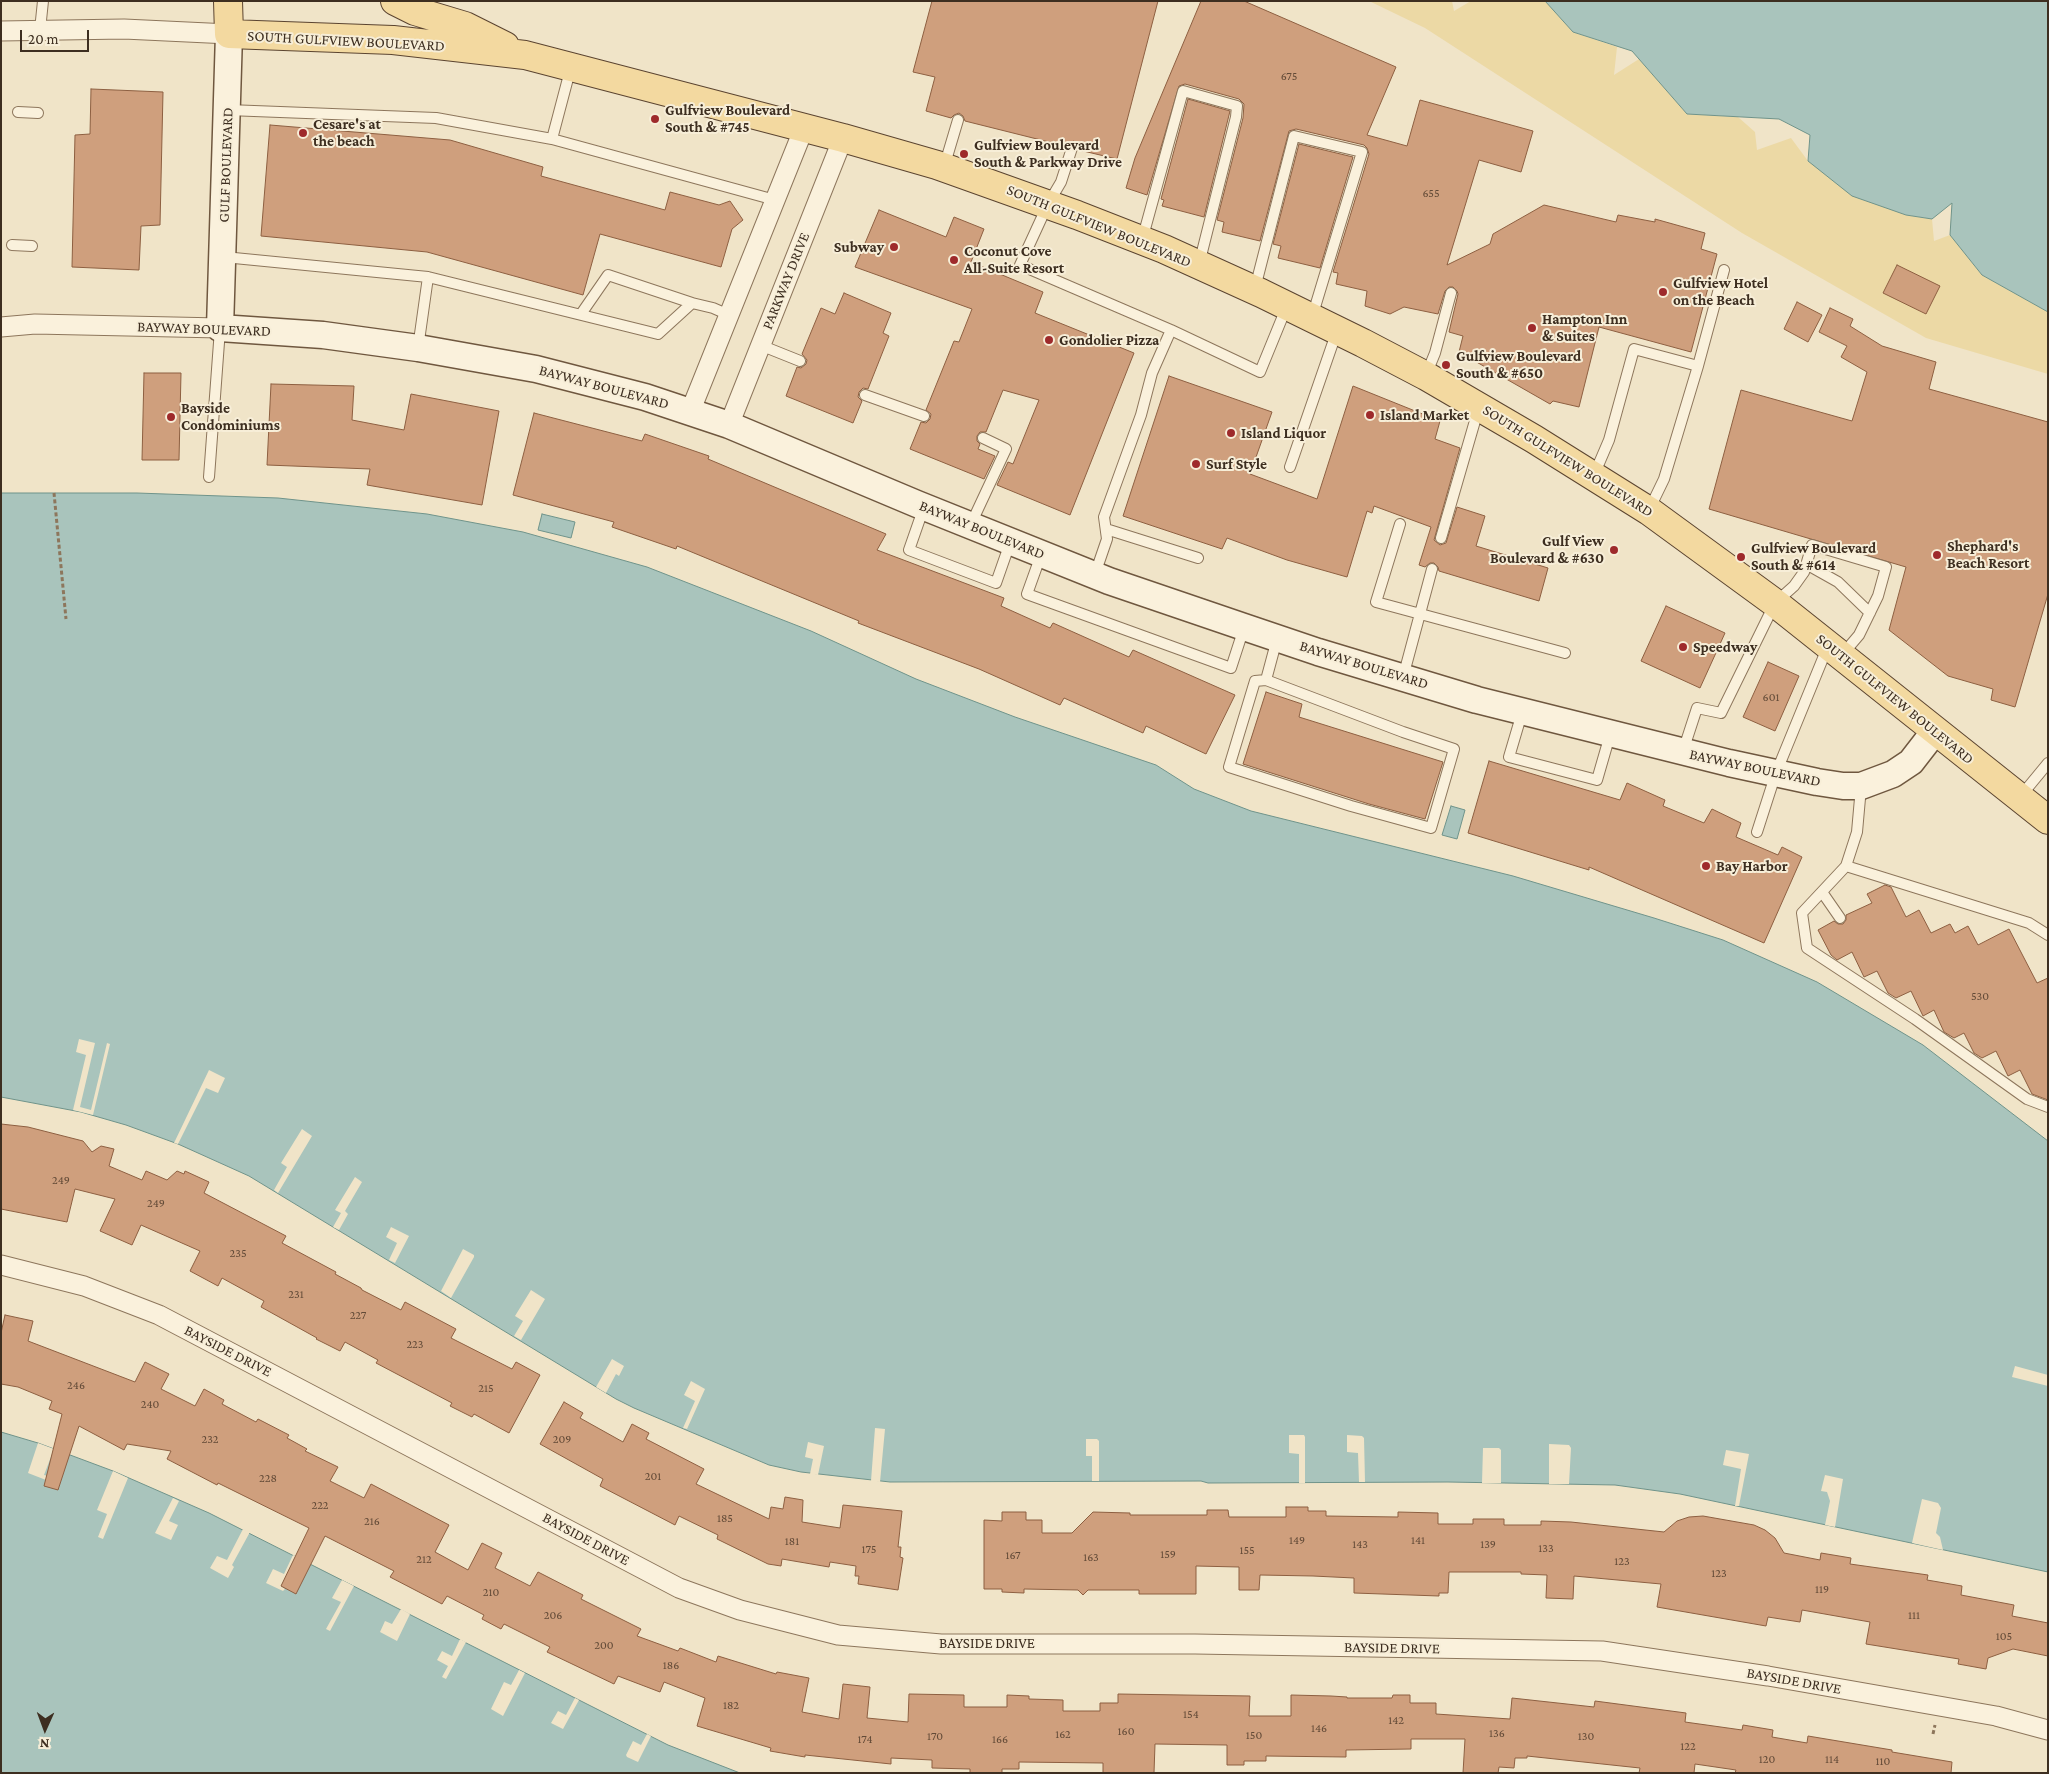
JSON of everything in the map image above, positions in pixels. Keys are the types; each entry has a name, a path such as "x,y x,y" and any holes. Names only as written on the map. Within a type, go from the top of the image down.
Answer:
{"main road":[{"name":"GULF BOULEVARD","path":"228,1 229,34"},
{"path":"395,1 415,11 465,26 525,55"},
{"name":"SOUTH GULFVIEW BOULEVARD","path":"229,34 392,40 525,55 843,138 943,168 1048,204 1198,265 1255,290 1426,376 1479,406 1648,511 1775,603 1836,650 2048,820"}],"street":[{"name":"SOUTH GULFVIEW BOULEVARD","path":"1,31 124,29 229,34"},
{"name":"GULF BOULEVARD","path":"220,328 229,34"},
{"path":"690,412 804,128"},
{"name":"PARKWAY DRIVE","path":"729,425 843,138"},
{"name":"BAYWAY BOULEVARD","path":"1,327 35,324 220,328 323,335 418,348 536,369 644,397 729,425 1010,542 1095,575 1244,627 1402,678 1522,712 1776,773 1843,786 1861,786 1893,774 1911,762 1935,731"},
{"name":"BAYSIDE DRIVE","path":"1,1265 84,1286 159,1316 679,1588 740,1610 838,1635 940,1644 1195,1644 1602,1652 1787,1679 1996,1716 2048,1730"}],"lane":[{"path":"40,30 43,1"},
{"path":"552,139 571,67"},
{"path":"1142,241 1183,91 1237,106 1236,117 1198,265"},
{"path":"228,110 436,118 552,139 775,200"},
{"path":"18,112 38,113"},
{"path":"943,168 958,120"},
{"path":"1255,290 1294,136 1362,152 1311,318"},
{"path":"1072,148 1060,182 1020,265 1171,330 1260,372 1287,306"},
{"path":"12,245 32,246"},
{"path":"222,257 428,277 658,334 692,302"},
{"path":"1648,511 1664,480 1724,270"},
{"path":"580,314 608,275 713,308 729,315"},
{"path":"418,348 428,277"},
{"path":"1426,376 1435,353 1452,293"},
{"path":"209,477 220,328"},
{"path":"1095,575 1107,539 1104,517 1141,416 1152,373 1171,330"},
{"path":"1290,467 1337,330"},
{"path":"760,345 800,361"},
{"path":"1594,476 1609,440 1634,349 1698,366"},
{"path":"865,395 924,416"},
{"path":"1441,538 1479,406"},
{"path":"970,525 1006,449 983,438"},
{"path":"924,507 909,550 996,583 1010,542"},
{"path":"1400,524 1376,602 1565,653"},
{"path":"1106,529 1198,558"},
{"path":"1683,752 1697,708 1721,713 1775,603 1794,586 1804,572 1812,545 1886,567 1878,596 1859,635 1836,650 1776,773 1758,832"},
{"path":"1041,554 1027,594 1230,668 1244,627"},
{"path":"1806,564 1838,582 1870,614"},
{"path":"1402,678 1432,569"},
{"path":"1266,680 1278,638"},
{"path":"1266,680 1403,732 1454,749 1431,828 1351,806 1229,767 1255,681 1266,680"},
{"path":"1522,712 1509,756 1597,780 1610,734"},
{"path":"2019,798 2048,763"},
{"path":"1861,786 1858,832 1846,866 1802,913 1807,948 1915,1019 2027,1099 2048,1107"},
{"path":"1846,866 2029,923 2048,935"},
{"path":"1822,892 1840,918"}],"path":[{"path":"54,493 66,619"}],"sand":[{"path":"1369,1 1452,1 1454,11 1471,1 1545,1 1573,32 1617,47 1614,75 1639,59 1687,114 1738,117 1755,132 1757,150 1791,138 1808,161 1906,215 1932,219 1934,241 1950,235 1982,275 2048,312 2048,374 1926,338 1742,233 1425,28"}],"water":[{"path":"1545,1 2048,1 2048,312 1982,275 1950,235 1952,203 1932,219 1906,215 1852,196 1808,161 1810,135 1779,119 1687,114 1632,51 1573,32"},
{"path":"1,493 137,493 278,498 427,514 523,532 647,567 811,631 916,679 1015,717 1156,765 1194,789 1251,811 1513,876 1654,918 1723,940 1817,982 1923,1045 2048,1141 2048,1572 1680,1494 1615,1485 1448,1482 890,1482 801,1472 769,1465 616,1399 249,1176 178,1144 126,1125 81,1112 1,1097"},
{"path":"542,514 575,522 571,538 538,530"},
{"path":"1451,806 1465,810 1457,839 1442,835"},
{"path":"1,1432 38,1443 113,1471 209,1513 668,1745 740,1773 1,1773"}],"pier":[{"path":"79,1039 95,1043 80,1107 91,1110 107,1043 110,1044 93,1115 73,1110 86,1055 76,1052"},
{"path":"209,1070 225,1078 218,1093 206,1088 178,1144 174,1143"},
{"path":"302,1129 312,1136 278,1193 274,1190 287,1167 281,1163"},
{"path":"355,1177 362,1182 345,1211 348,1214 339,1230 333,1227 341,1213 335,1210"},
{"path":"391,1227 409,1236 395,1263 389,1260 397,1243 386,1237"},
{"path":"463,1249 474,1255 474,1257 451,1298 441,1291"},
{"path":"531,1290 545,1299 521,1340 514,1336 523,1321 515,1316"},
{"path":"612,1359 624,1366 619,1376 616,1374 606,1393 596,1387"},
{"path":"2015,1366 2048,1375 2048,1386 2012,1377"},
{"path":"691,1381 705,1389 687,1429 683,1428 695,1401 684,1395"},
{"path":"875,1428 885,1429 880,1482 871,1481"},
{"path":"1289,1435 1304,1435 1305,1437 1305,1483 1299,1483 1299,1454 1289,1453"},
{"path":"1347,1435 1362,1436 1364,1438 1365,1482 1359,1482 1358,1453 1347,1452"},
{"path":"1086,1439 1097,1439 1099,1441 1099,1481 1092,1481 1092,1456 1086,1456"},
{"path":"808,1442 824,1446 818,1475 810,1474 813,1459 805,1457"},
{"path":"38,1443 54,1449 44,1475 48,1476 46,1480 28,1473"},
{"path":"1549,1444 1569,1445 1571,1448 1569,1484 1549,1484"},
{"path":"1483,1448 1499,1448 1501,1450 1501,1483 1482,1483"},
{"path":"1726,1450 1749,1454 1739,1506 1735,1506 1741,1469 1723,1465"},
{"path":"113,1471 128,1478 103,1539 98,1537 107,1514 97,1510"},
{"path":"1825,1475 1843,1479 1835,1527 1825,1525 1830,1501 1827,1492 1821,1491"},
{"path":"173,1498 179,1501 169,1521 178,1525 171,1540 155,1533"},
{"path":"1922,1499 1938,1503 1941,1508 1936,1533 1940,1537 1943,1550 1912,1543"},
{"path":"243,1529 250,1532 232,1565 234,1567 228,1578 210,1568 217,1556 227,1560"},
{"path":"293,1555 300,1558 295,1558 281,1586 285,1589 283,1591 266,1583 273,1569 284,1574"},
{"path":"342,1580 354,1586 330,1631 326,1629 341,1602 332,1598"},
{"path":"401,1609 410,1614 397,1641 380,1632 385,1621 392,1624"},
{"path":"460,1639 466,1642 446,1679 442,1677 448,1666 437,1660 442,1651 452,1656"},
{"path":"519,1670 525,1673 503,1716 491,1709 504,1682 511,1685"},
{"path":"575,1698 579,1700 563,1729 551,1723 558,1711 566,1715"},
{"path":"647,1734 651,1736 638,1762 627,1757 626,1755 633,1741 641,1745"}],"building":[{"path":"932,1 1158,1 1117,159 1079,150 1074,141 1065,146 965,121 959,113 951,118 926,111 935,77 913,72"},
{"path":"1201,1 1244,1 1396,67 1367,135 1407,146 1420,100 1533,131 1521,172 1479,160 1447,265 1490,244 1493,234 1544,205 1616,222 1618,215 1655,222 1655,219 1705,233 1701,249 1717,254 1691,352 1599,327 1579,407 1553,401 1550,404 1459,352 1463,336 1449,332 1458,294 1453,287 1449,287 1445,291 1438,314 1404,307 1390,314 1365,306 1367,291 1336,284 1338,273 1333,272 1369,154 1364,145 1296,129 1289,131 1260,241 1222,232 1224,222 1217,220 1243,118 1244,104 1239,99 1185,84 1179,86 1147,195 1126,188 1135,158"},
{"path":"91,89 163,92 160,225 141,226 139,270 72,267 75,135 90,134"},
{"path":"1188,99 1230,111 1204,217 1162,206 1164,200 1161,199"},
{"path":"270,125 450,140 543,167 541,176 665,210 670,192 719,205 730,201 743,220 732,229 721,267 600,234 583,295 427,252 261,236"},
{"path":"1299,144 1353,157 1320,268 1278,258 1281,246 1273,244"},
{"path":"879,210 946,237 954,217 984,229 971,262 1043,292 1035,313 1134,353 1070,515 997,485 1008,462 1013,464 1039,400 1003,390 986,432 980,432 977,436 977,441 980,444 978,449 995,456 984,479 910,449 921,422 926,423 930,419 931,414 926,410 954,341 959,342 972,309 855,267"},
{"path":"1897,265 1940,286 1926,314 1883,293"},
{"path":"844,293 891,313 883,333 889,336 868,389 863,388 859,392 858,397 862,401 853,423 786,396 797,367 801,368 806,364 807,360 802,354 821,308 835,314"},
{"path":"1797,302 1822,315 1808,342 1784,329"},
{"name":"Shephard's Beach Resort","path":"1830,308 1853,319 1850,326 1882,346 1936,362 1929,389 2048,422 2048,594 2015,707 1991,700 1993,689 1948,676 1889,630 1906,567 1709,509 1741,390 1852,421 1867,372 1841,357 1847,346 1819,332"},
{"name":"Bayside Condominiums","path":"144,373 181,373 179,460 142,460"},
{"path":"1169,376 1272,412 1250,474 1317,499 1353,386 1440,421 1435,439 1460,448 1434,540 1440,545 1446,543 1457,507 1485,516 1476,546 1548,568 1539,601 1439,571 1434,563 1430,563 1425,567 1419,565 1431,527 1374,506 1372,513 1367,511 1347,577 1287,560 1227,538 1222,549 1123,516"},
{"path":"271,384 354,386 352,420 404,430 411,394 499,411 482,505 367,485 370,469 267,465"},
{"path":"534,413 642,441 645,434 709,456 708,459 886,534 877,550 1004,598 1001,606 1050,628 1053,623 1129,657 1133,650 1235,695 1206,754 1146,726 1143,733 1064,698 1060,705 979,669 858,623 859,621 677,546 676,549 612,527 614,522 513,495"},
{"name":"Speedway","path":"1666,606 1725,633 1700,688 1641,661"},
{"name":"Speedway","path":"1768,662 1799,676 1775,731 1743,717"},
{"path":"1266,692 1302,704 1299,717 1443,762 1425,819 1369,804 1243,764"},
{"path":"1489,761 1620,800 1627,783 1665,800 1663,806 1704,823 1712,809 1741,823 1736,837 1778,855 1782,847 1802,857 1764,943 1589,867 1589,870 1468,833"},
{"path":"1885,885 1891,887 1906,917 1919,910 1931,933 1950,924 1955,933 1968,926 1978,945 2009,929 2037,983 2048,978 2048,1100 2032,1094 2020,1070 2008,1076 1996,1051 1982,1058 1974,1053 1964,1033 1954,1038 1944,1032 1934,1010 1923,1016 1911,991 1896,998 1888,993 1877,971 1864,977 1852,952 1837,960 1831,955 1818,930 1834,921 1838,924 1843,924 1846,920 1846,915 1872,903 1867,894"},
{"path":"1,1124 28,1127 83,1141 92,1152 101,1146 114,1149 109,1166 142,1180 146,1171 167,1180 177,1171 184,1174 185,1171 209,1182 204,1193 286,1236 282,1243 336,1272 335,1274 362,1290 401,1310 405,1302 456,1329 451,1338 512,1369 516,1362 540,1375 509,1433 474,1414 472,1417 450,1406 452,1403 376,1363 378,1360 345,1342 340,1351 316,1339 261,1307 264,1301 222,1278 218,1286 190,1271 200,1251 141,1225 132,1245 100,1231 115,1199 75,1189 67,1222 1,1209"},
{"path":"5,1315 33,1321 28,1341 135,1382 145,1362 169,1374 161,1389 195,1406 204,1389 224,1400 222,1404 256,1422 258,1419 289,1435 287,1438 307,1449 305,1451 338,1467 330,1481 364,1498 371,1484 449,1525 435,1552 468,1570 482,1543 502,1553 495,1568 530,1586 538,1572 583,1595 581,1599 641,1629 637,1636 678,1651 680,1648 716,1662 718,1656 776,1674 777,1672 809,1678 802,1712 839,1719 843,1684 870,1687 867,1718 908,1722 909,1694 964,1695 964,1707 1007,1707 1007,1695 1029,1696 1029,1699 1063,1700 1063,1711 1100,1711 1100,1703 1118,1703 1118,1694 1250,1696 1249,1716 1291,1716 1291,1695 1392,1698 1393,1695 1410,1695 1410,1703 1436,1703 1436,1714 1510,1719 1512,1698 1594,1707 1595,1701 1686,1713 1685,1722 1742,1730 1743,1725 1773,1730 1772,1737 1807,1743 1808,1736 1952,1762 1951,1773 1735,1773 1736,1770 1695,1764 1694,1773 1639,1773 1640,1768 1527,1756 1527,1758 1515,1758 1514,1768 1499,1767 1498,1773 1463,1773 1465,1739 1411,1739 1411,1749 1346,1750 1346,1757 1266,1756 1266,1761 1244,1761 1244,1765 1227,1765 1227,1745 1155,1744 1154,1773 1103,1773 1103,1763 1019,1762 1019,1769 1002,1769 1002,1773 970,1773 970,1769 932,1768 932,1760 891,1758 891,1764 805,1755 805,1757 770,1751 771,1748 697,1726 705,1698 664,1682 660,1692 618,1676 614,1684 547,1652 550,1647 504,1624 501,1629 482,1619 484,1615 447,1596 442,1604 390,1577 394,1571 325,1536 296,1594 281,1586 309,1528 218,1483 217,1485 167,1459 171,1451 127,1444 124,1450 79,1426 58,1490 44,1486 62,1414 49,1409 52,1401 18,1387 1,1384 1,1333"},
{"path":"564,1402 583,1413 580,1418 623,1442 632,1424 649,1433 646,1439 704,1469 696,1484 769,1519 771,1507 783,1509 785,1497 803,1500 802,1522 840,1528 843,1505 902,1511 898,1547 901,1547 900,1557 903,1558 898,1590 858,1584 859,1576 855,1576 856,1566 830,1562 829,1567 782,1559 781,1566 768,1564 717,1539 718,1535 679,1516 675,1525 600,1486 603,1479 540,1444"},
{"path":"1286,1507 1308,1507 1308,1511 1326,1511 1326,1516 1398,1517 1398,1512 1438,1513 1438,1524 1473,1524 1473,1519 1504,1519 1504,1525 1541,1525 1541,1521 1571,1522 1664,1532 1677,1521 1689,1517 1703,1516 1754,1525 1765,1530 1775,1538 1784,1553 1820,1560 1821,1553 1851,1558 1850,1564 1928,1575 1927,1580 1962,1586 1961,1595 2014,1605 2012,1616 2048,1623 2048,1656 2013,1649 1988,1658 1986,1669 1958,1664 1959,1659 1866,1644 1870,1622 1802,1610 1800,1622 1768,1617 1766,1626 1657,1607 1661,1584 1574,1576 1573,1599 1546,1598 1547,1575 1521,1574 1521,1572 1449,1572 1448,1593 1439,1593 1439,1596 1354,1593 1354,1578 1313,1576 1260,1575 1259,1590 1239,1590 1239,1567 1196,1566 1196,1594 1139,1594 1139,1590 1088,1590 1083,1595 1078,1590 1024,1589 1024,1593 1002,1592 1002,1589 984,1589 984,1520 1002,1521 1002,1512 1026,1512 1026,1520 1042,1520 1042,1533 1072,1533 1093,1512 1130,1513 1130,1515 1207,1515 1207,1510 1228,1510 1229,1517 1286,1517"}],"place":[{"name":"Gulfview Boulevard South & #745","path":"655,119"},
{"name":"Cesare's at the beach","path":"303,133"},
{"name":"Gulfview Boulevard South & Parkway Drive","path":"964,154"},
{"name":"Subway","path":"894,247"},
{"name":"Coconut Cove All-Suite Resort","path":"954,260"},
{"name":"Gulfview Hotel on the Beach","path":"1663,292"},
{"name":"Hampton Inn & Suites","path":"1532,328"},
{"name":"Gondolier Pizza","path":"1049,340"},
{"name":"Gulfview Boulevard South & #650","path":"1446,365"},
{"name":"Island Market","path":"1370,415"},
{"name":"Bayside Condominiums","path":"171,417"},
{"name":"Island Liquor","path":"1231,433"},
{"name":"Surf Style","path":"1196,464"},
{"name":"Gulf View Boulevard & #630","path":"1614,550"},
{"name":"Shephard's Beach Resort","path":"1937,555"},
{"name":"Gulfview Boulevard South & #614","path":"1741,557"},
{"name":"Speedway","path":"1683,647"},
{"name":"Bay Harbor","path":"1706,866"}]}
